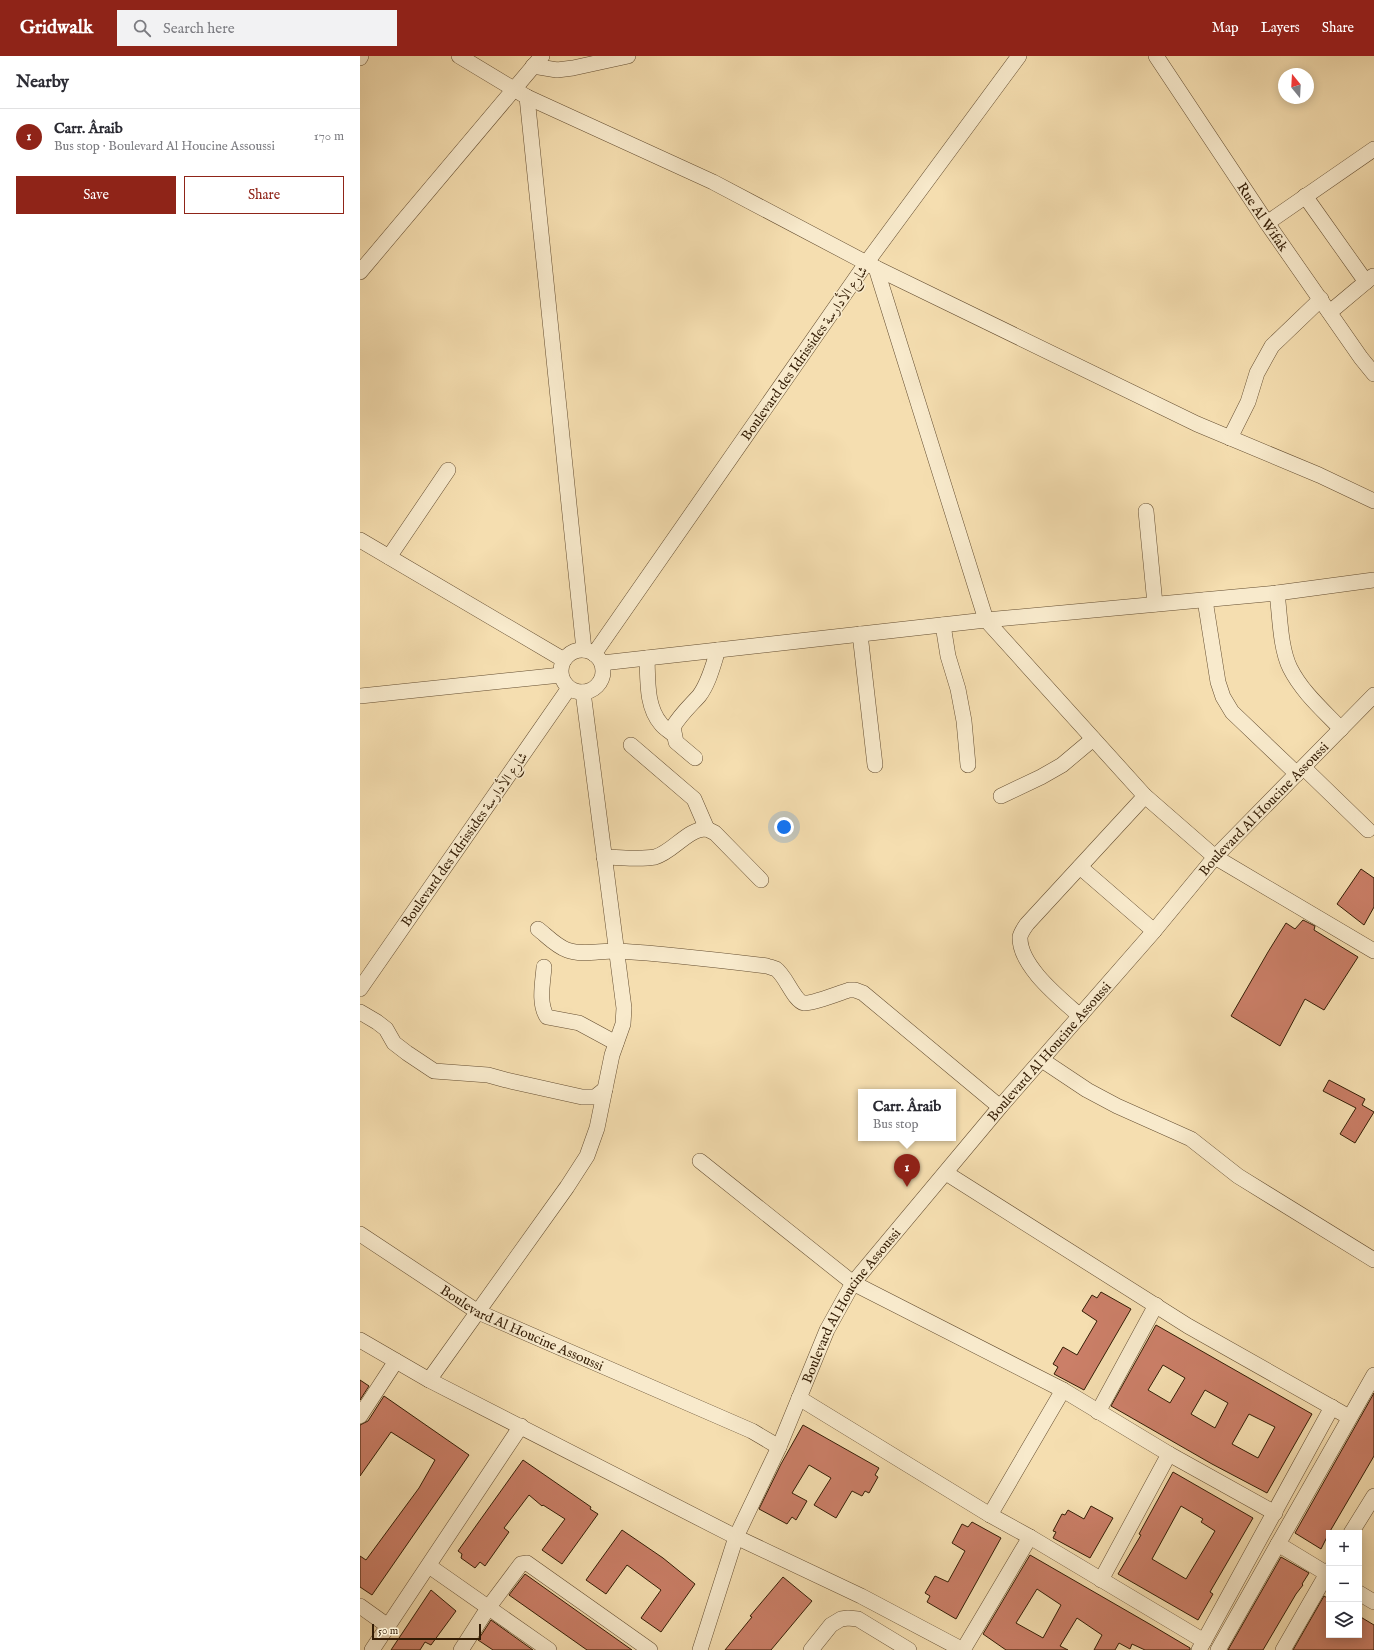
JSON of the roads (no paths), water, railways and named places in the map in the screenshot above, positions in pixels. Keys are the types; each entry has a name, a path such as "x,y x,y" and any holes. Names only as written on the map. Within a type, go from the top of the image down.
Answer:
{"street":[{"path":"459,56 527,97 713,182 871,265 1197,424 1325,478 1374,501"},
{"path":"360,272 538,61 557,70 628,56"},
{"name":"Boulevard des Idrissides شارع الأدارسة","path":"593,656 1020,56"},
{"name":"Rue Al Wifak","path":"1156,56 1268,223 1361,358 1374,374"},
{"path":"527,97 593,656 604,671 598,686 591,690 584,692 569,688 564,682 563,667 569,654 576,651 593,656 647,658 986,620 1277,593 1374,580"},
{"path":"1268,223 1374,149"},
{"path":"1306,196 1370,279 1330,312"},
{"path":"871,265 986,620 1145,796 1215,857 1374,952"},
{"path":"1230,438 1248,402 1257,373 1272,346 1321,299"},
{"path":"389,557 448,470"},
{"path":"1146,511 1155,604"},
{"path":"360,540 563,667"},
{"path":"1277,593 1284,650 1289,667 1299,684 1341,729"},
{"path":"1205,600 1218,682 1223,697 1232,712 1368,830"},
{"path":"943,625 948,656 958,690 964,721 968,765"},
{"path":"860,634 875,765"},
{"path":"696,758 676,742 673,734 673,727 681,714 699,695 708,680 718,650"},
{"path":"647,658 650,700 661,725 673,734"},
{"path":"360,696 563,667"},
{"name":"Boulevard des Idrissides شارع الأدارسة","path":"360,989 569,688"},
{"path":"429,1380 567,1187 587,1156 597,1128 616,1043 623,1024 624,1008 584,692"},
{"name":"Boulevard Al Houcine Assoussi","path":"700,1650 736,1537 779,1446 827,1330 853,1283 1000,1107 1154,932 1215,857 1374,696"},
{"path":"1001,796 1062,765 1093,739"},
{"path":"631,745 694,799 707,829"},
{"path":"1080,1016 1047,986 1026,959 1021,945 1020,935 1027,924 1145,796"},
{"path":"604,857 639,858 655,856 667,852 693,832 707,829 715,833 761,880"},
{"path":"1080,867 1154,932"},
{"path":"538,929 568,951 616,951 663,954 775,968 781,974 798,1000 804,1003 812,1002 849,990 855,990 863,993 1000,1107"},
{"path":"544,966 542,1002 544,1012 547,1017 579,1023 616,1043"},
{"path":"360,1012 386,1029 394,1043 434,1071 488,1074 506,1080 582,1098 596,1097 605,1089"},
{"path":"1042,1060 1087,1090 1117,1106 1191,1139 1238,1176 1374,1260"},
{"path":"700,1161 853,1283 1063,1390 1169,1454 1275,1513"},
{"path":"946,1173 1188,1326 1349,1417"},
{"name":"Boulevard Al Houcine Assoussi","path":"360,1234 478,1312 752,1431 779,1446"},
{"path":"1098,1412 1156,1305"},
{"path":"360,1340 429,1380 736,1537 861,1596 963,1650 1030,1536"},
{"path":"360,1416 396,1361"},
{"path":"1218,1650 1349,1417 1374,1376"},
{"path":"990,1515 1063,1390"},
{"path":"799,1398 990,1515 1030,1536 1201,1645 1332,1407"},
{"path":"372,1650 521,1426"},
{"path":"1101,1580 1169,1454"},
{"path":"1353,1530 1374,1496"},
{"path":"1278,1544 1326,1572"},
{"path":"461,1650 488,1608 521,1564 527,1563 650,1650"},
{"path":"429,1566 549,1650"},
{"path":"1283,1650 1326,1576"},
{"path":"1362,1595 1374,1602"},
{"path":"360,1606 388,1626"},
{"path":"811,1650 831,1625 842,1619 848,1618 858,1619 909,1650"}],"place":[{"name":"Carr. Âraib","path":"907,1187"}]}
